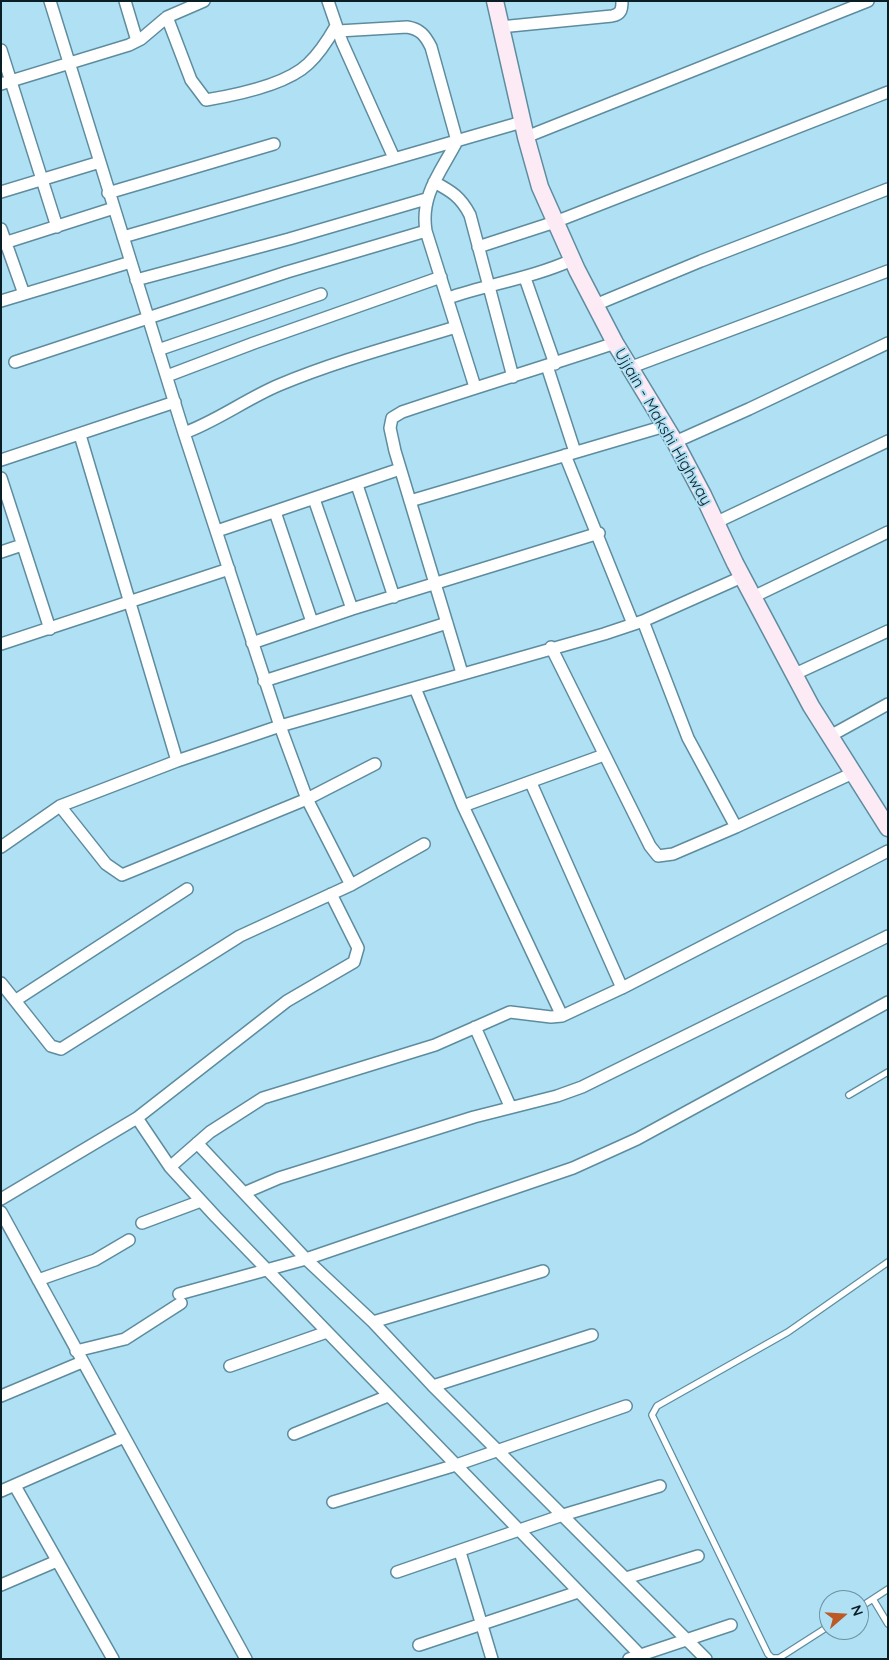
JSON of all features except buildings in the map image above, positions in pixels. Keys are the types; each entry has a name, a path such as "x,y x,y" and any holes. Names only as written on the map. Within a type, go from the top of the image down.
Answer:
{"main road":[{"name":"Ujjain - Makshi Highway","path":"495,1 524,129 540,187 572,260 615,344 675,442 717,522 735,563 744,576 753,597 795,674 853,773 883,812 888,828"}],"street":[{"path":"50,1 108,193 124,237 184,433 230,570 264,680 308,799 351,885"},
{"path":"125,1 137,41"},
{"path":"6,82 137,41 167,17 176,6 204,1"},
{"path":"500,26 612,16 619,14 622,10 622,1"},
{"path":"124,237 394,158 457,141 524,129 868,1"},
{"path":"330,2 337,29 394,158"},
{"path":"167,17 191,80 206,100 228,97 285,78 307,65 337,29"},
{"path":"337,29 407,27 416,29 425,35 430,47 457,141 426,199 423,214 426,231 475,387"},
{"path":"1,50 6,82 57,227"},
{"path":"478,247 556,222 888,92"},
{"path":"108,193 274,144"},
{"path":"1,192 100,162"},
{"path":"434,182 452,191 462,200 470,215 513,377"},
{"path":"595,306 701,261 888,189"},
{"path":"136,280 289,239 426,199"},
{"path":"4,243 114,208"},
{"path":"1,229 4,243 24,294"},
{"path":"15,362 148,317 426,231"},
{"path":"448,298 488,286 526,278 572,260"},
{"path":"1,301 131,262"},
{"path":"629,368 888,271"},
{"path":"167,376 262,340 441,277"},
{"path":"526,278 551,365 570,453 599,534 688,738 736,827"},
{"path":"158,350 321,294"},
{"path":"184,433 203,426 252,397 280,384 456,326"},
{"path":"675,442 750,409 888,343"},
{"path":"462,673 400,469 390,428 392,418 402,412 475,387 513,377 615,344"},
{"path":"1,460 175,402"},
{"path":"410,501 665,426"},
{"path":"80,435 177,761"},
{"path":"717,522 888,441"},
{"path":"217,531 400,469"},
{"path":"1,478 50,629"},
{"path":"357,485 394,597"},
{"path":"314,499 352,609"},
{"path":"275,512 312,622"},
{"path":"753,597 888,532"},
{"path":"252,643 352,609 599,534"},
{"path":"1,552 22,545"},
{"path":"1,644 230,570"},
{"path":"1,846 60,806 177,761 280,726 638,622 744,576"},
{"path":"264,680 447,623"},
{"path":"795,674 885,633"},
{"path":"551,647 650,846 658,856 673,854 853,773"},
{"path":"415,688 462,806 562,1016"},
{"path":"830,736 888,704"},
{"path":"462,806 531,783 604,755"},
{"path":"60,806 106,864 122,875 308,799 375,764"},
{"path":"531,783 622,988"},
{"path":"1,983 51,1046 63,1048 240,936 351,885 424,844"},
{"path":"170,1167 197,1143 239,1112 263,1098 435,1045 510,1012 551,1017 562,1016 622,988 888,852"},
{"path":"16,1000 187,889"},
{"path":"1,1199 137,1118 287,1001 354,962 358,948 331,894"},
{"path":"244,1193 279,1178 510,1106 557,1096 582,1087 888,936"},
{"path":"1,1396 79,1356 125,1339 180,1298 306,1259 510,1190 573,1168 610,1152 888,1002"},
{"path":"475,1027 510,1106"},
{"path":"137,1118 170,1167 388,1396 642,1657 659,1659"},
{"path":"197,1143 306,1259 373,1322 432,1386 706,1659"},
{"path":"142,1223 201,1201"},
{"path":"1,1212 246,1659"},
{"path":"38,1280 95,1260 129,1240"},
{"path":"373,1322 543,1272"},
{"path":"230,1366 327,1332"},
{"path":"432,1386 592,1335"},
{"path":"294,1434 388,1396"},
{"path":"333,1502 456,1465 626,1406"},
{"path":"1,1491 124,1437"},
{"path":"15,1486 113,1659"},
{"path":"397,1572 520,1532 563,1515 660,1486"},
{"path":"460,1552 492,1659"},
{"path":"626,1578 698,1556"},
{"path":"1,1585 57,1560"},
{"path":"419,1645 578,1592"},
{"path":"629,1659 642,1657 731,1625"}],"lane":[{"path":"848,1095 888,1072"},
{"path":"819,1632 779,1658 772,1658 768,1654 652,1415 657,1406 788,1332 888,1262"},
{"path":"869,1601 888,1589"},
{"path":"872,1599 888,1624"}]}
